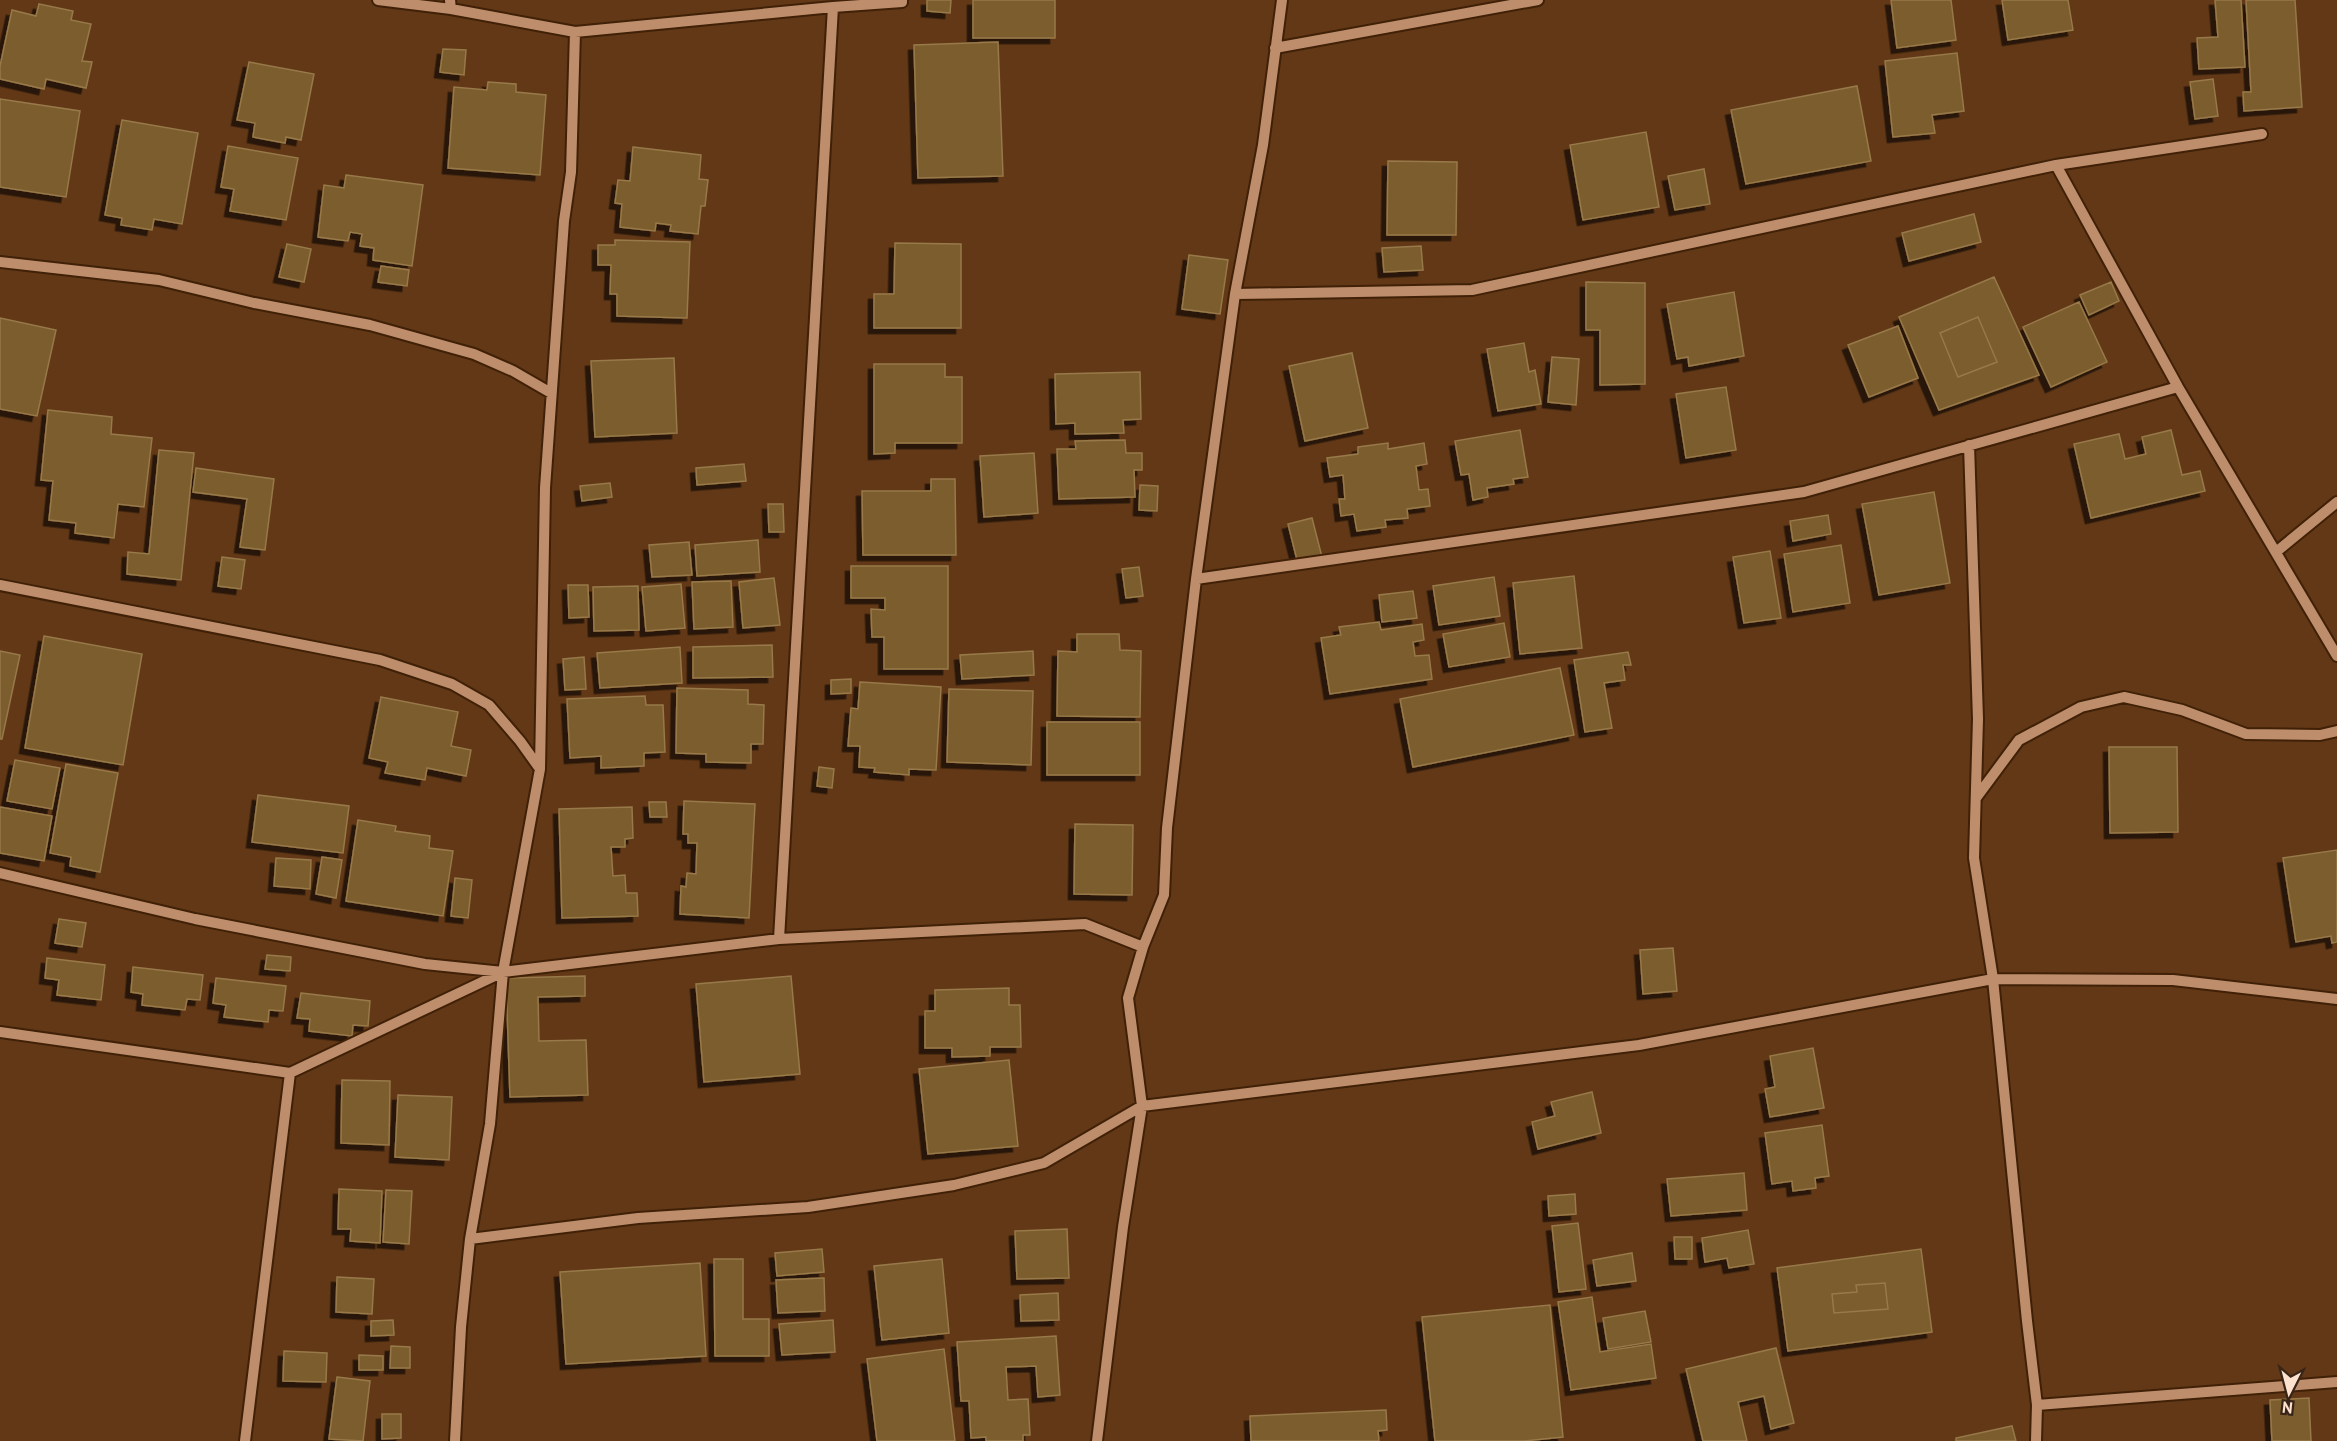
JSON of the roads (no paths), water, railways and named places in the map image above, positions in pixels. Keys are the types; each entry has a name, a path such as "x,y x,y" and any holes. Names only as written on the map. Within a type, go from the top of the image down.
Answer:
{"street":[{"path":"378,0 450,4 575,32 833,7 902,3 902,0"},
{"path":"1097,1441 1123,1227 1142,1106 1128,998 1143,947 1164,895 1167,828 1196,579 1235,294 1263,144 1282,0"},
{"path":"1275,48 1538,0"},
{"path":"779,939 833,7"},
{"path":"455,1441 461,1327 470,1239 490,1124 502,972 540,769 544,488 564,221 572,172 575,32"},
{"path":"1235,294 1472,290 2056,165 2262,134"},
{"path":"2056,165 2178,387 2337,656"},
{"path":"0,262 159,280 254,303 370,325 474,354 513,371 551,393"},
{"path":"1196,579 1804,492 2178,387"},
{"path":"1969,445 1978,719 1974,858 1993,979 2037,1405 2037,1441"},
{"path":"2276,552 2337,502"},
{"path":"0,585 380,660 452,684 489,705 520,741 540,769"},
{"path":"1976,798 2019,740 2081,707 2124,697 2182,710 2246,734 2320,735 2337,730"},
{"path":"0,873 195,919 402,960 502,972 779,939 1085,924 1143,947"},
{"path":"0,1032 290,1073 502,972"},
{"path":"470,1239 638,1218 808,1207 954,1185 1044,1163 1142,1106 1639,1045 1993,979 2173,980 2337,999"},
{"path":"245,1441 290,1073"},
{"path":"2037,1405 2337,1382"}]}
